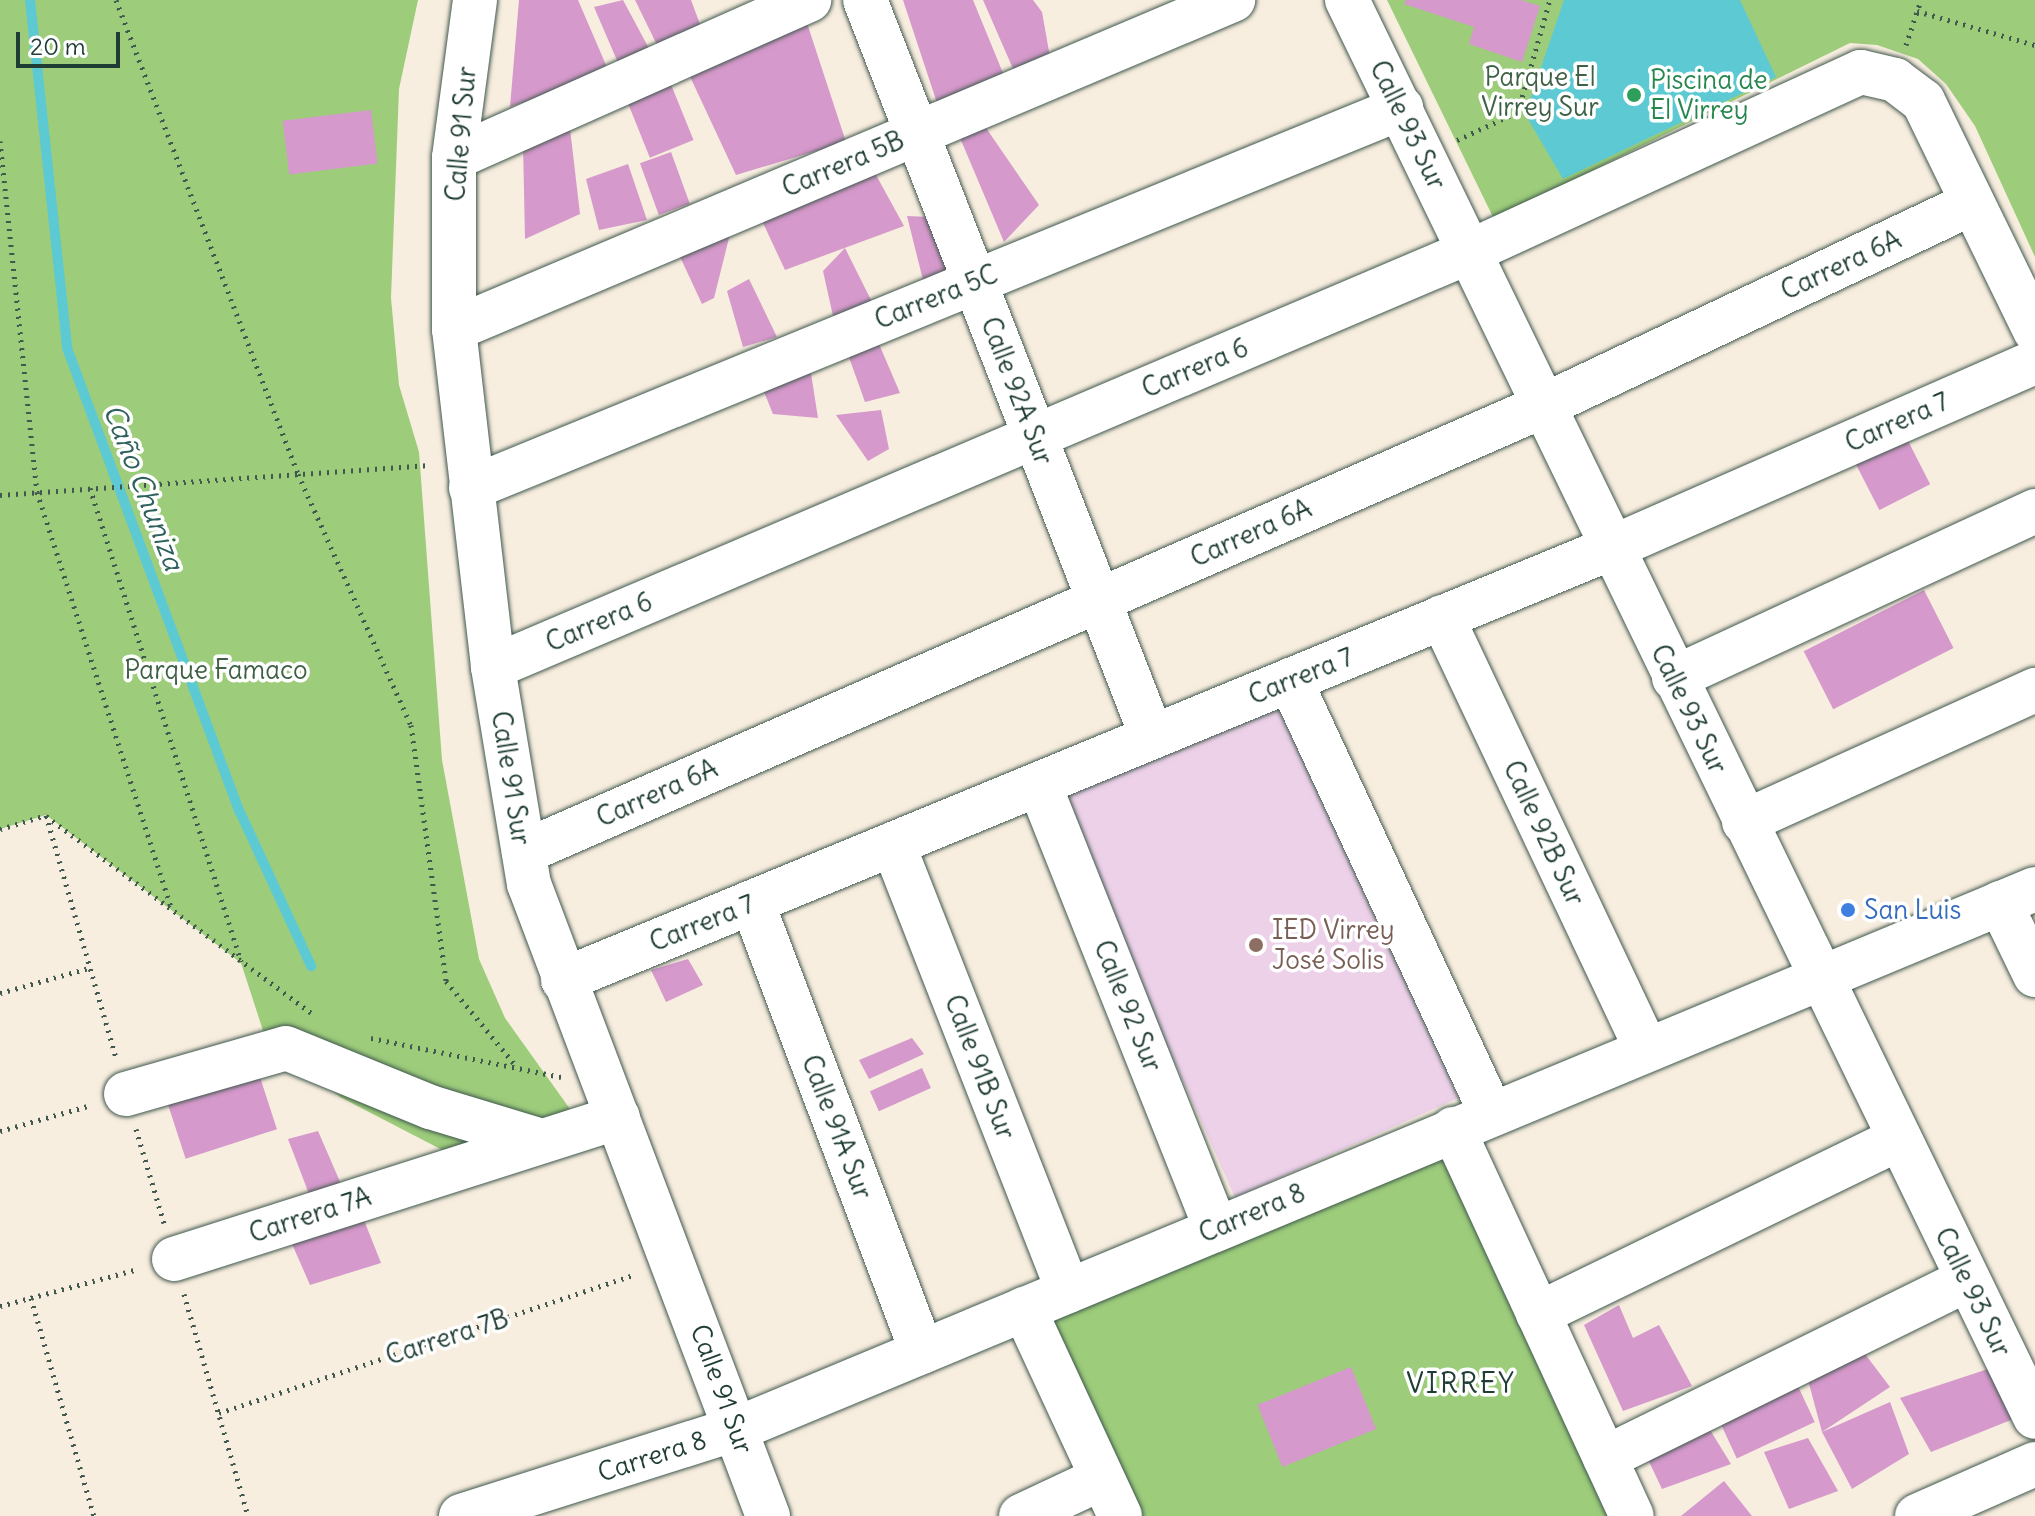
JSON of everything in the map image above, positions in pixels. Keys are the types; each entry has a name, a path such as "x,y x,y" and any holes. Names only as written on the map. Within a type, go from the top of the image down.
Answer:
{"street":[{"name":"Calle 91 Sur","path":"475,0 454,158 454,329 493,667 524,852 538,917 739,1428 768,1516"},
{"path":"454,158 809,0"},
{"name":"Calle 92A Sur","path":"865,0 1152,737"},
{"name":"Carrera 5B","path":"454,329 1233,0"},
{"name":"Calle 93 Sur","path":"1347,0 1898,1139 1967,1280 2031,1399"},
{"name":"Carrera 6","path":"493,667 1469,252 1861,72 1895,80 1923,101 1972,203"},
{"name":"Carrera 5C","path":"469,475 974,282 1401,108"},
{"path":"1972,203 2035,331"},
{"name":"Carrera 6A","path":"524,852 1543,406 1972,203"},
{"name":"Carrera 7","path":"563,980 1611,548 2035,362"},
{"path":"1674,678 2035,511"},
{"name":"Calle 92B Sur","path":"1442,617 1646,1048"},
{"path":"1290,680 1472,1121 1538,1314 1632,1516"},
{"path":"1744,822 2035,690"},
{"name":"Calle 92 Sur","path":"1039,784 1216,1228"},
{"name":"Calle 91B Sur","path":"893,844 1068,1291"},
{"path":"2017,896 2035,975"},
{"name":"Carrera 8","path":"461,1516 739,1428 1818,975 2017,896"},
{"name":"Calle 91A Sur","path":"752,902 922,1352"},
{"path":"126,1094 286,1048 430,1107 542,1141"},
{"name":"Carrera 7A","path":"174,1259 542,1141 612,1102"},
{"path":"1538,1314 1898,1139"},
{"path":"1605,1458 1967,1280"},
{"path":"1021,1516 1111,1497 1024,1309"},
{"path":"1917,1516 2035,1464"}],"path":[{"path":"116,0 298,474 411,725 446,981 517,1067"},
{"path":"1423,155 1518,112 1550,0"},
{"path":"1917,11 2035,45"},
{"path":"0,141 37,492 171,907"},
{"path":"0,495 298,474 469,475"},
{"path":"90,488 242,963"},
{"path":"46,815 242,963 322,1019"},
{"path":"0,829 46,815"},
{"path":"46,815 248,1516"},
{"path":"0,993 89,968"},
{"path":"361,1035 517,1067 612,1102"},
{"path":"0,1131 126,1094"},
{"path":"0,1306 174,1259"},
{"name":"Carrera 7B","path":"219,1413 674,1262"},
{"path":"31,1298 94,1516"}],"shaded area":[{"name":"IED Virrey José Solis","path":"1279,694 1459,1098 1235,1197 1055,794"}],"green space":[{"name":"Parque Famaco","path":"0,0 418,0 399,89 391,298 399,385 419,452 442,760 479,959 505,1018 570,1109 450,1154 340,1097 286,1048 270,1052 241,963 46,815 0,829"},
{"name":"Parque El Virrey Sur","path":"1387,0 2035,0 2035,257 1975,126 1946,84 1918,59 1877,45 1850,43 1494,219"},
{"path":"1444,1155 1611,1516 1139,1516 1049,1320"}],"water":[{"name":"Piscina de El Virrey","path":"1564,0 1740,0 1776,77 1563,179 1525,114"}],"building":[{"path":"519,0 578,0 609,72 510,107"},
{"path":"623,0 653,56 619,65 594,7"},
{"path":"635,0 691,0 704,35 657,45"},
{"path":"903,0 973,0 1005,78 937,103"},
{"path":"983,0 1033,0 1042,12 1050,57 1014,71"},
{"path":"1406,0 1521,0 1540,6 1522,62 1469,44 1474,27 1404,4"},
{"path":"804,14 846,142 736,175 686,68"},
{"path":"668,77 693,140 650,158 624,95"},
{"path":"371,110 378,164 289,174 283,121"},
{"path":"569,120 580,214 525,239 523,143"},
{"path":"984,125 1039,205 1004,242 955,126"},
{"path":"671,152 690,204 659,215 640,163"},
{"path":"628,164 647,220 599,230 586,179"},
{"path":"870,164 904,226 785,270 757,210"},
{"path":"907,216 930,217 948,274 925,288"},
{"path":"732,226 714,298 702,304 675,246"},
{"path":"845,248 873,304 833,316 823,271"},
{"path":"749,279 777,337 743,347 727,291"},
{"path":"876,337 900,393 865,402 846,349"},
{"path":"810,367 818,418 773,414 760,382"},
{"path":"881,410 889,449 868,461 836,415"},
{"path":"1902,429 1930,484 1879,510 1851,455"},
{"path":"1924,590 1954,648 1833,709 1804,651"},
{"path":"688,959 703,985 666,1002 651,970"},
{"path":"912,1038 924,1054 869,1079 859,1060"},
{"path":"922,1068 931,1088 879,1111 870,1091"},
{"path":"259,1074 277,1129 186,1159 168,1104"},
{"path":"318,1131 341,1184 309,1194 288,1139"},
{"path":"358,1205 381,1263 310,1285 285,1228"},
{"path":"1619,1305 1633,1338 1659,1325 1692,1386 1623,1411 1584,1325"},
{"path":"1865,1354 1890,1387 1822,1432 1808,1380"},
{"path":"1351,1367 1376,1429 1282,1467 1257,1405"},
{"path":"1988,1369 2021,1416 1931,1452 1900,1398"},
{"path":"1797,1384 1815,1422 1737,1458 1719,1420"},
{"path":"1890,1402 1909,1454 1852,1489 1822,1432"},
{"path":"1707,1425 1731,1464 1662,1489 1644,1451"},
{"path":"1808,1438 1838,1491 1789,1509 1764,1452"},
{"path":"1724,1481 1752,1516 1681,1516"}],"waterway":[{"name":"Caño Chuniza","path":"30,0 67,348 240,812 311,966"}],"place":[{"name":"Piscina de El Virrey","path":"1634,95"},
{"name":"San Luis","path":"1848,910"},
{"name":"IED Virrey José Solis","path":"1256,945"}],"district":[{"name":"VIRREY","path":"1461,1383"}]}
